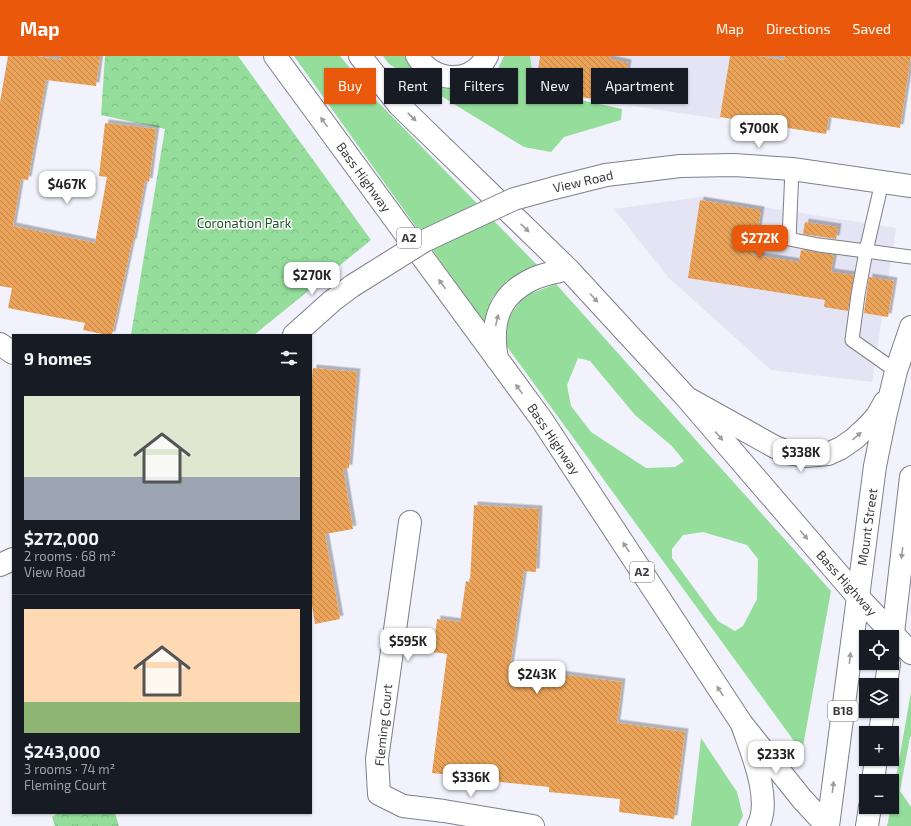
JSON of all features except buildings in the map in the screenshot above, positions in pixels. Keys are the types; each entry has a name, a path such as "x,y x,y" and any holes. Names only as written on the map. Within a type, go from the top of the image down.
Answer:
{"main road":[{"name":"Bass Highway","path":"275,56 542,420 742,724 802,799 827,826"},
{"name":"Bass Highway","path":"360,56 399,104 568,269 685,396 887,630"},
{"path":"417,56 429,70 439,75 450,77 471,73 480,67 487,56"},
{"name":"View Road","path":"295,334 332,301 352,286 424,241 514,200 606,175 680,166 734,165 792,169 911,186"},
{"path":"497,359 495,346 495,326 498,313 509,296 519,286 536,278 568,269"},
{"name":"Mount Street","path":"827,826 875,466 894,380 911,327"},
{"path":"0,344 12,352"},
{"path":"685,396 775,447 793,454 806,456 828,454 841,448 854,439 877,416 894,380"},
{"path":"893,630 910,500 911,478"},
{"name":"Fleming Court","path":"410,522 377,759 379,794 404,806 534,826"},
{"path":"0,565 12,559"},
{"name":"Bass Highway","path":"899,642 911,653"},
{"path":"742,724 760,779 762,812 758,826"},
{"path":"867,826 869,814"}],"lane":[{"path":"792,169 789,239 911,257"},
{"path":"882,182 866,251 852,340 894,380"}],"shaded area":[{"path":"530,56 730,56 720,119 620,104 688,104 688,68 591,68 591,100 583,98 583,68 532,68"},
{"path":"700,197 896,228 872,382 771,370 668,277 614,209"}],"green space":[{"name":"Coronation Park","path":"105,56 238,56 371,240 255,334 131,334 165,129 101,115"},
{"path":"294,56 340,56 350,68 324,68 324,98"},
{"path":"383,56 409,56 410,61 415,68 396,68 389,64"},
{"path":"504,56 530,56 532,68 526,68 526,104 583,104 583,101 591,102 591,104 599,104 622,109 621,120 564,137 551,152 524,147 454,104 518,104 518,68 498,68"},
{"path":"442,86 450,87 450,102 442,97"},
{"path":"376,100 537,265 507,281 492,298 484,322 328,104 376,104"},
{"path":"556,284 831,591 802,752 505,344 507,320 524,296","holes":["578,358 590,361 635,415 672,446 684,461 675,467 646,468 591,432 571,406 567,385","703,532 747,545 758,559 757,599 743,626 735,631 718,621 672,558 672,549 683,535"]},
{"path":"911,692 911,737 900,791 911,807 911,826 887,826 890,814 899,814 899,774 897,774"},
{"path":"701,738 737,792 743,816 738,826 691,826"},
{"path":"56,814 115,814 119,826 55,826 52,817"}]}
